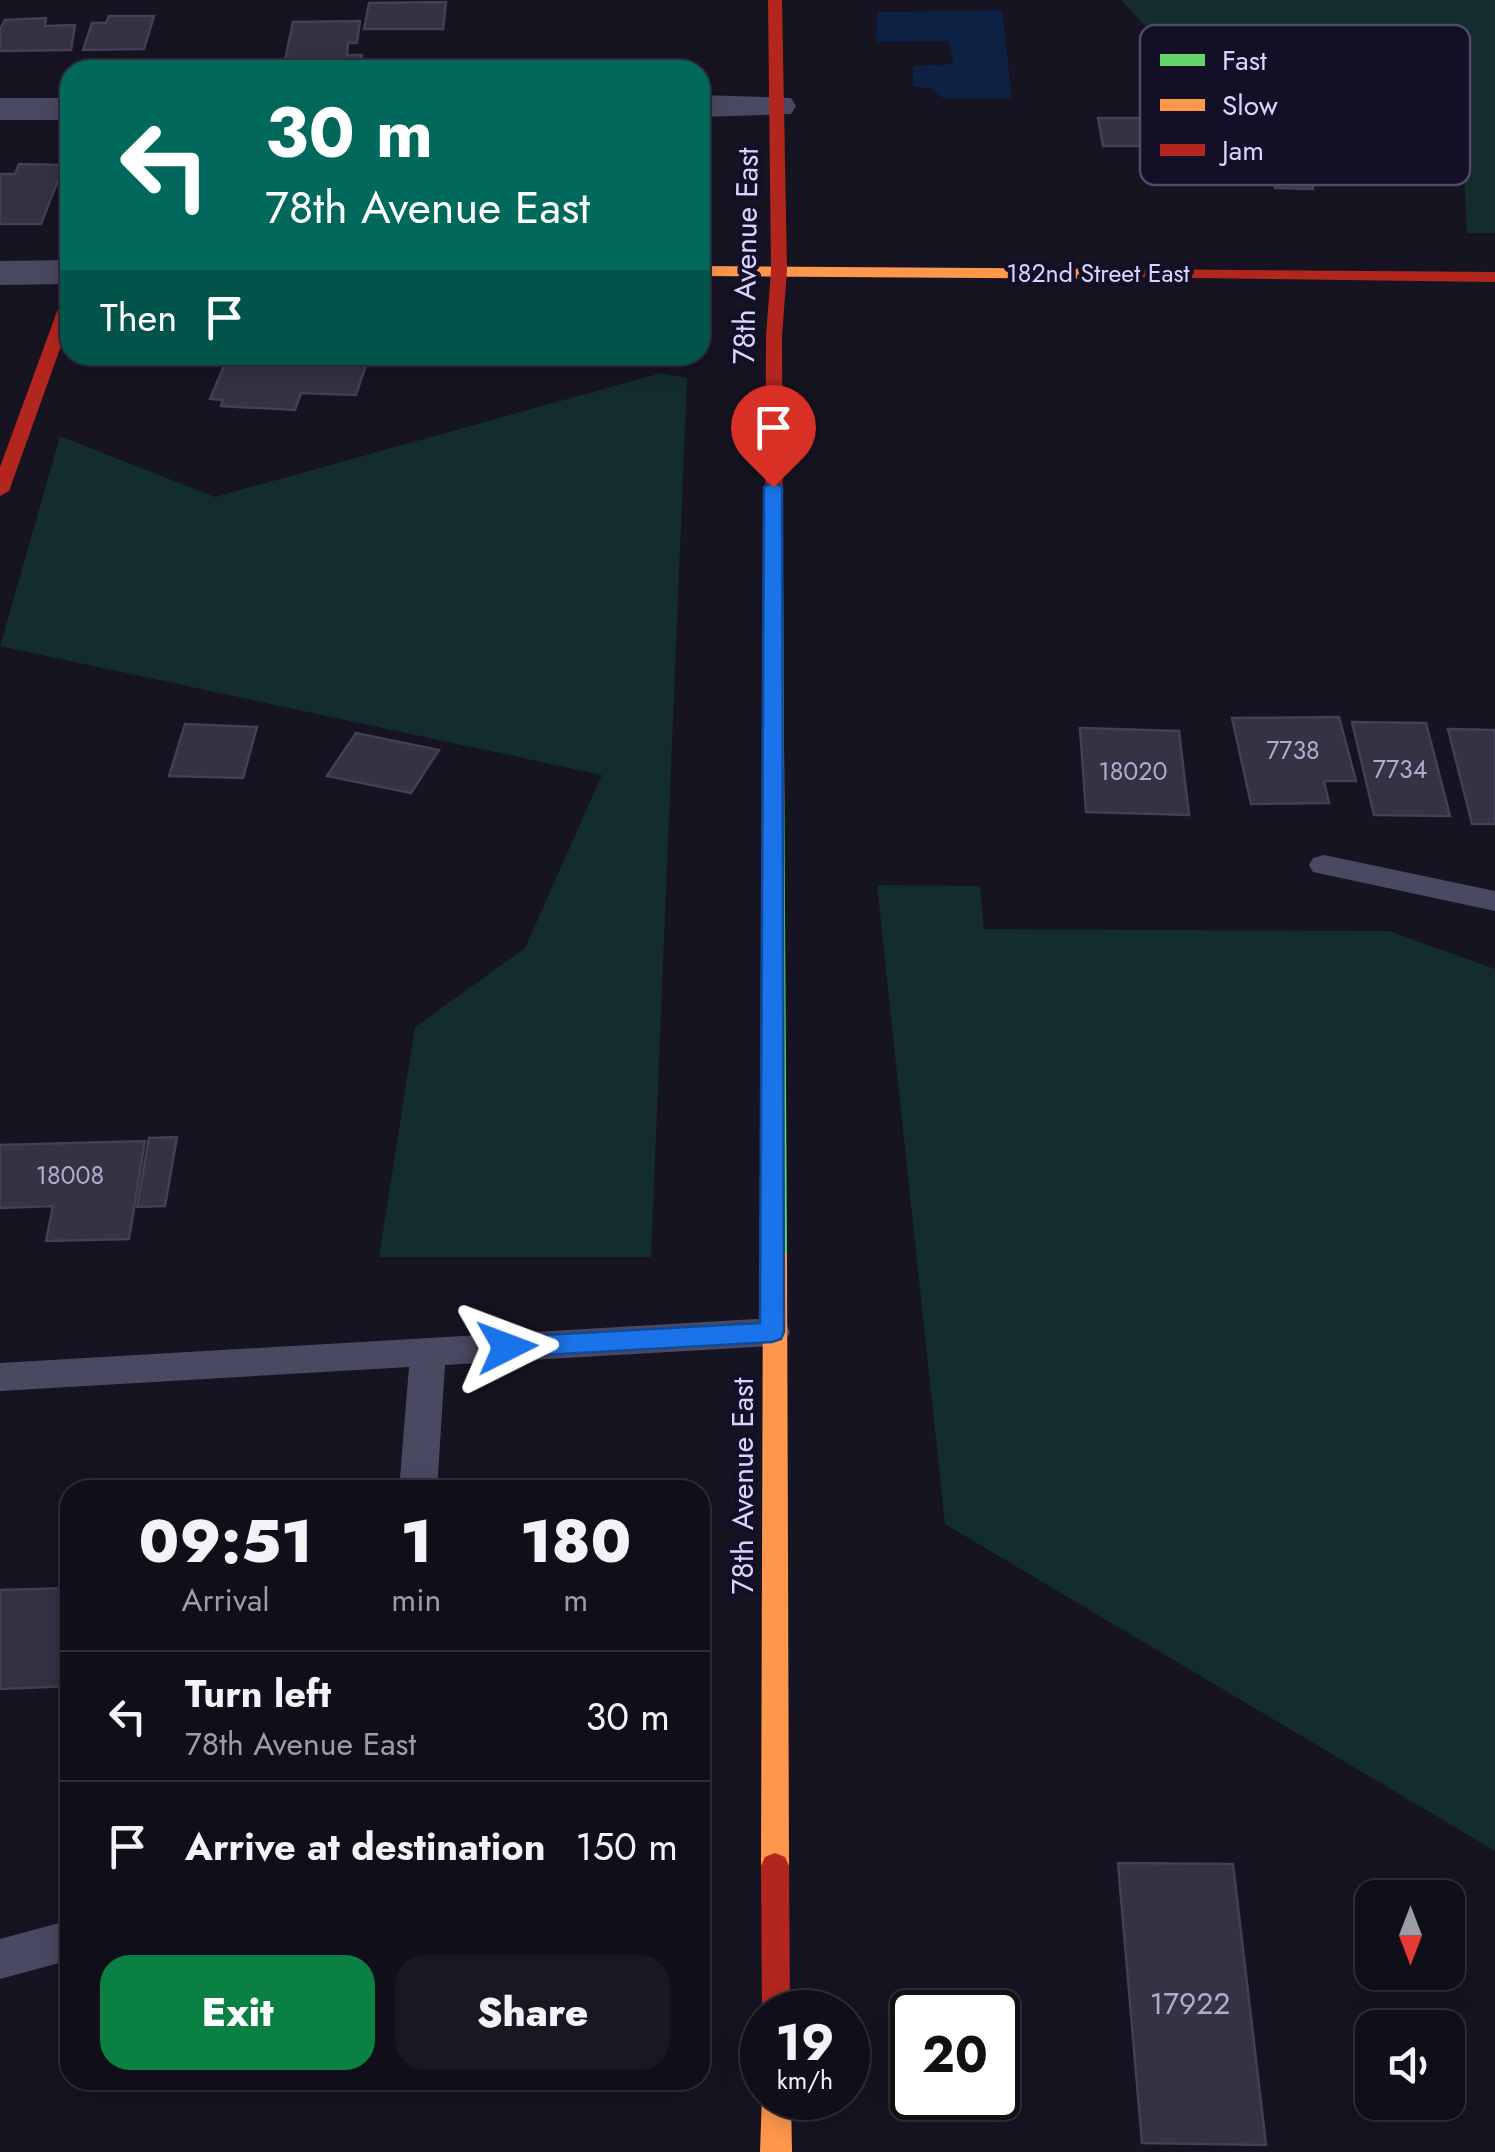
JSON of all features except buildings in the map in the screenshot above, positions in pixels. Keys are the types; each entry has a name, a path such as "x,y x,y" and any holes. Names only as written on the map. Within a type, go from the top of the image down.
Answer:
{"street":[{"name":"78th Avenue East","path":"775,0 779,270 774,336 772,1332 776,1990"},
{"path":"710,106 778,106"},
{"path":"0,109 60,109"},
{"name":"182nd Street East","path":"710,271 1495,276"},
{"path":"0,273 60,272"},
{"path":"0,491 60,326"},
{"path":"776,2120 776,2152"}],"lane":[{"path":"1324,864 1495,901"},
{"path":"0,1377 772,1332"},
{"path":"419,1480 428,1352"},
{"path":"0,1960 60,1943"}],"green space":[{"path":"1121,0 1495,0 1495,233 1467,233 1464,185 1470,185 1470,25 1144,25"},
{"path":"661,373 687,378 651,1257 379,1257 415,1027 525,948 602,775 0,646 60,436 215,497"},
{"path":"877,885 980,886 984,929 1389,931 1495,969 1495,1851 945,1524"}],"water":[{"path":"1002,10 1012,98 943,98 930,88 913,87 913,66 954,64 948,41 876,42 877,12"}],"traffic: fast":[{"path":"774,573 775,1254"}],"traffic: slow":[{"path":"710,271 1129,274"},
{"path":"775,1254 775,1866"},
{"path":"776,2120 776,2152"}],"traffic: jam":[{"path":"774,573 774,336 779,270 775,0"},
{"path":"1129,274 1495,277"},
{"path":"0,491 60,326"},
{"path":"775,1866 775,1990"}],"route":[{"path":"507,1347 772,1332 773,487"}]}
